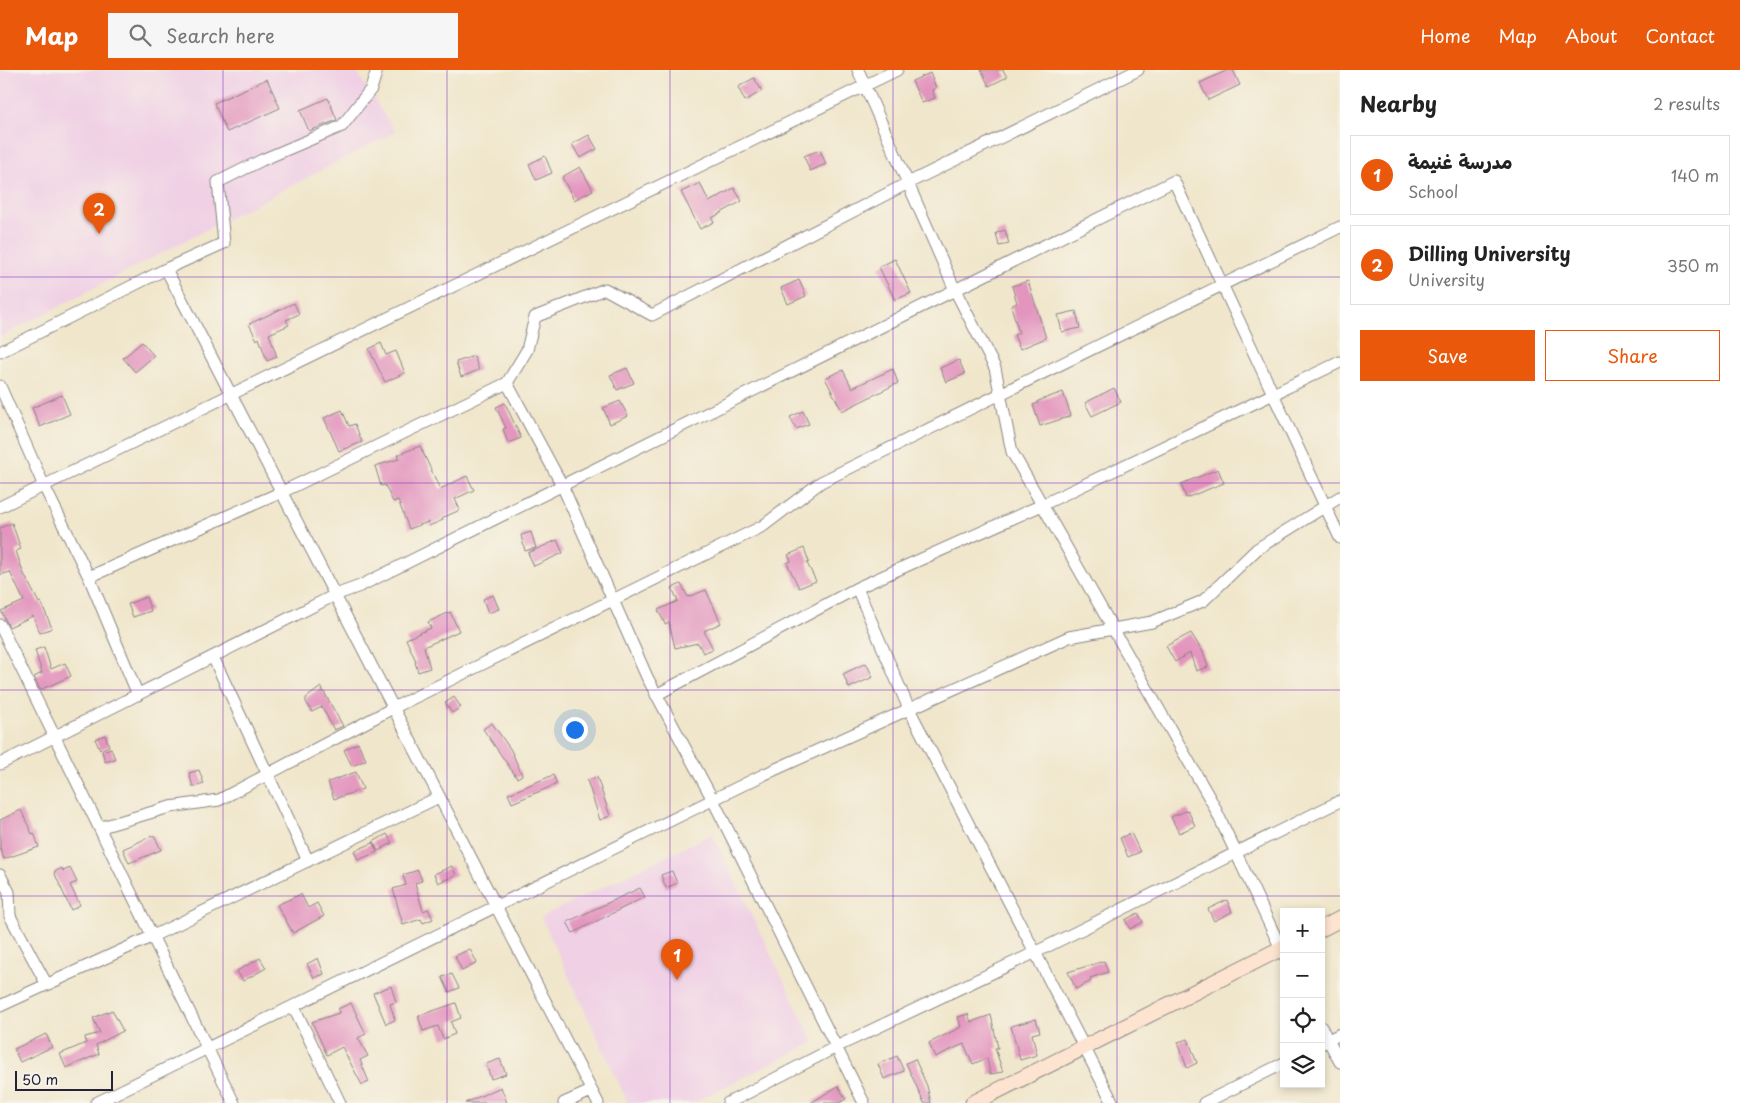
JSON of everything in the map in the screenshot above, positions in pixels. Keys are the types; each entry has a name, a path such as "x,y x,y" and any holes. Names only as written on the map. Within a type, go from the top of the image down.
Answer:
{"street":[{"path":"0,352 166,269 224,243 218,182 262,160 342,126 371,89 377,70"},
{"path":"858,70 955,290 995,368 1012,452 1213,804 1280,944"},
{"path":"0,507 897,70"},
{"path":"89,577 282,492 508,383 527,350 535,317 605,289 652,315 908,183 1138,70"},
{"path":"0,764 335,595 360,586 1174,181 1340,538"},
{"path":"101,831 105,826 170,807 219,800 393,708 763,526 821,482 1340,227"},
{"path":"166,269 598,1103"},
{"path":"656,695 857,588 1042,505 1340,362"},
{"path":"508,383 562,486 656,695 713,800 864,1103"},
{"path":"0,386 44,486 89,577 138,695"},
{"path":"96,1103 110,1100 294,1006 497,908 713,800 910,709 1069,637 1152,622 1203,601 1257,548 1340,497"},
{"path":"857,588 910,709 1113,1103"},
{"path":"0,625 234,1103"},
{"path":"213,657 308,861"},
{"path":"0,1006 152,936 439,797"},
{"path":"728,1103 836,1047 1036,952 1340,801"},
{"path":"0,875 8,892 5,909 47,985"},
{"path":"1325,927 1340,919"},
{"path":"973,1103 1280,951"},
{"path":"294,1006 340,1103"},
{"path":"1340,1034 1325,1042 1340,1062"},
{"path":"1204,1103 1280,1065"},
{"path":"564,1103 592,1091"}],"shaded area":[{"path":"0,70 356,70 395,132 0,337"},
{"path":"712,834 814,1042 692,1103 628,1103 541,917"}],"building":[{"path":"981,70 1003,70 1007,77 989,86"},
{"path":"1228,70 1233,70 1240,85 1208,100 1200,83"},
{"path":"930,73 936,88 932,90 935,98 922,103 912,81"},
{"path":"754,78 762,91 745,101 738,87"},
{"path":"267,79 280,108 227,132 214,103"},
{"path":"328,98 337,120 309,131 300,110"},
{"path":"589,135 597,149 580,158 572,144"},
{"path":"820,150 826,164 810,171 804,156"},
{"path":"545,156 552,173 536,180 529,164"},
{"path":"580,167 593,190 574,200 562,177"},
{"path":"700,183 709,202 734,188 742,201 712,218 714,222 700,229 681,192"},
{"path":"1005,230 1009,244 999,246 996,233"},
{"path":"895,259 911,293 895,300 879,267"},
{"path":"799,280 806,296 788,304 781,288"},
{"path":"1028,281 1046,338 1020,349 1014,335 1019,333 1011,306 1017,303 1012,286"},
{"path":"294,303 299,314 286,320 289,325 269,334 277,357 267,361 259,338 257,340 249,324"},
{"path":"1076,311 1080,328 1062,332 1058,315"},
{"path":"142,342 154,356 135,372 123,358"},
{"path":"381,343 386,355 396,351 405,373 385,382 369,349"},
{"path":"474,356 479,370 461,377 456,362"},
{"path":"959,360 965,374 946,382 940,368"},
{"path":"627,368 634,383 617,390 610,375"},
{"path":"893,369 898,383 842,411 825,378 843,370 852,388"},
{"path":"1114,388 1121,402 1092,416 1085,403"},
{"path":"1063,392 1071,416 1040,426 1033,405 1038,403 1038,401"},
{"path":"62,395 70,414 40,427 32,408"},
{"path":"620,401 628,416 610,424 603,408"},
{"path":"505,403 521,438 508,443 503,429 506,428 496,407"},
{"path":"342,410 349,426 355,424 362,442 339,451 324,418"},
{"path":"803,411 809,424 796,429 790,417"},
{"path":"420,446 440,489 467,476 474,490 455,499 460,510 429,526 428,522 409,529 398,500 393,502 385,485 381,486 375,466 399,459 397,455"},
{"path":"1218,469 1224,483 1186,498 1181,484"},
{"path":"12,523 21,549 16,551 23,572 39,603 41,602 52,628 40,633 33,616 9,627 1,611 24,601 10,572 0,575 0,528"},
{"path":"531,532 536,548 525,551 521,535"},
{"path":"557,540 563,553 534,566 528,553"},
{"path":"804,548 809,562 807,563 816,581 799,588 787,563 791,561 788,555"},
{"path":"681,584 688,597 706,590 721,623 704,631 713,649 703,653 698,643 675,648 669,622 665,624 658,610 678,601 672,588"},
{"path":"493,595 499,609 488,613 483,599"},
{"path":"146,597 151,611 133,617 128,604"},
{"path":"450,612 459,631 424,647 430,668 418,672 416,661 406,639 431,628 428,622"},
{"path":"1191,633 1203,652 1208,667 1196,671 1190,653 1175,662 1166,646"},
{"path":"44,647 51,669 65,663 71,676 40,690 34,677 42,673 35,650"},
{"path":"866,663 873,677 849,688 843,674"},
{"path":"321,687 343,726 334,730 322,707 312,712 306,702 306,698"},
{"path":"454,697 461,707 452,713 445,703"},
{"path":"492,723 511,750 522,775 517,778 483,729"},
{"path":"105,735 109,746 100,750 95,739"},
{"path":"358,743 366,760 352,766 344,750"},
{"path":"111,748 115,759 105,762 102,751"},
{"path":"199,770 204,784 193,787 189,773"},
{"path":"356,772 363,789 334,799 328,782"},
{"path":"553,775 557,784 512,803 508,794"},
{"path":"597,777 610,816 600,820 587,780"},
{"path":"21,810 32,834 34,833 39,847 4,859 0,847 0,820"},
{"path":"1188,810 1195,826 1179,833 1171,817"},
{"path":"1131,833 1140,852 1128,857 1120,838"},
{"path":"387,834 392,843 378,851 373,842"},
{"path":"154,835 161,850 129,863 123,849"},
{"path":"373,843 377,852 358,860 354,851"},
{"path":"452,866 456,875 438,883 434,874"},
{"path":"62,868 63,871 70,868 77,882 70,885 80,905 71,910 54,872"},
{"path":"418,870 422,881 415,883 423,911 428,909 433,919 423,923 421,919 403,925 393,889 406,885 403,875"},
{"path":"672,871 677,883 666,888 661,875"},
{"path":"640,888 645,897 573,933 567,922"},
{"path":"301,894 308,908 317,903 324,916 293,933 277,905"},
{"path":"1227,900 1232,912 1214,921 1208,909"},
{"path":"1138,913 1143,922 1130,929 1125,920"},
{"path":"470,949 477,963 462,971 455,956"},
{"path":"260,958 266,968 243,981 237,971"},
{"path":"318,958 324,974 314,978 307,964"},
{"path":"1104,961 1108,972 1090,978 1091,981 1076,989 1068,972"},
{"path":"452,974 459,988 449,992 442,977"},
{"path":"391,986 396,1002 390,1004 395,1020 386,1024 373,993"},
{"path":"351,1003 366,1034 358,1038 368,1056 360,1060 369,1082 362,1085 342,1047 327,1055 312,1022 339,1013 338,1009"},
{"path":"456,1003 461,1018 451,1022 455,1034 443,1039 438,1026 423,1031 418,1016"},
{"path":"112,1010 123,1031 96,1045 99,1054 66,1068 60,1054 86,1043 85,1037 100,1033 93,1018"},
{"path":"968,1014 971,1022 991,1015 998,1048 995,1048 1003,1072 990,1074 987,1058 973,1064 964,1044 935,1057 929,1043 961,1027 958,1017"},
{"path":"1036,1019 1040,1032 1032,1034 1037,1055 1020,1060 1011,1026"},
{"path":"46,1034 52,1047 20,1062 14,1049"},
{"path":"1188,1039 1197,1063 1187,1068 1178,1042"},
{"path":"897,1056 904,1071 884,1079 878,1064"},
{"path":"500,1059 506,1074 491,1079 486,1064"},
{"path":"915,1059 927,1086 931,1103 924,1103 906,1063"},
{"path":"838,1086 846,1099 839,1103 811,1103"},
{"path":"501,1087 507,1103 465,1103"}],"place":[{"name":"Dilling University","path":"99,234"},
{"name":"مدرسة غنيمة","path":"677,980"}]}
